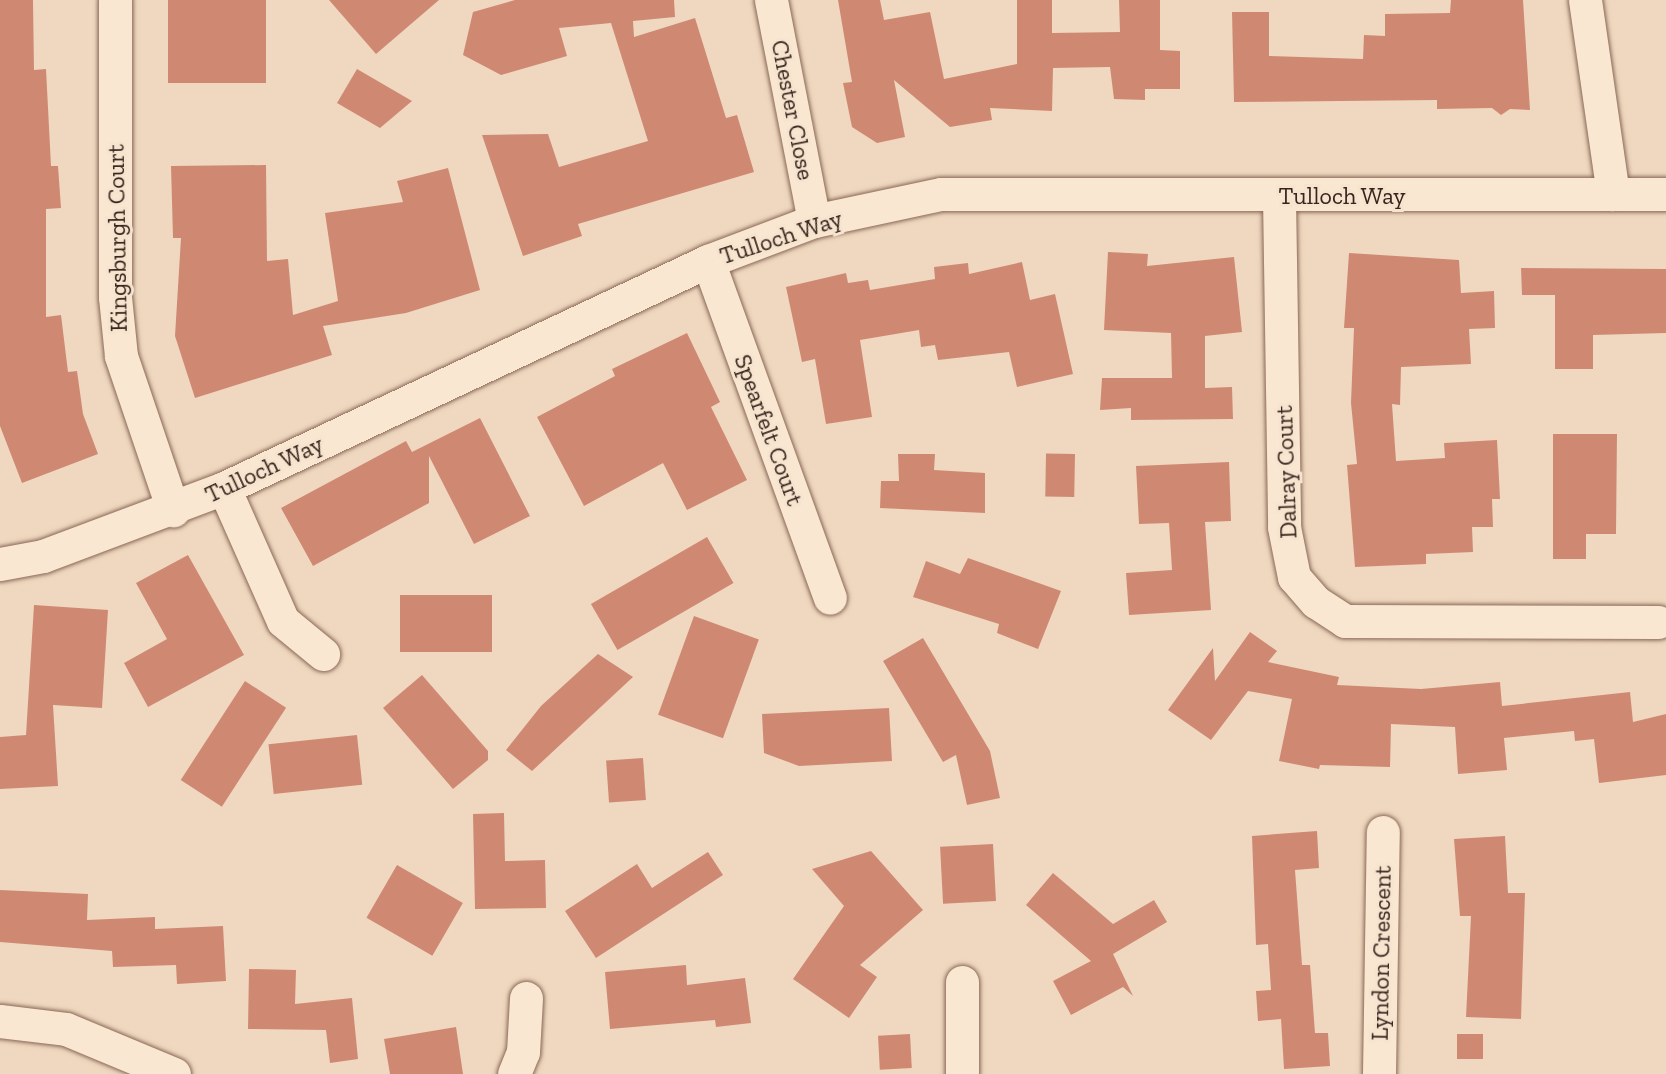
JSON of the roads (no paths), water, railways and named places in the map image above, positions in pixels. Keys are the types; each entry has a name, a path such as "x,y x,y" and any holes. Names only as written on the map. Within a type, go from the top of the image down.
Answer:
{"street":[{"name":"Kingsburgh Court","path":"115,0 115,297 121,356 173,510"},
{"name":"Chester Close","path":"771,0 814,221"},
{"path":"1585,0 1613,194"},
{"name":"Tulloch Way","path":"0,564 43,556 173,510 708,261 814,221 941,194 1279,197 1666,194"},
{"name":"Dalray Court","path":"1279,197 1284,527 1294,577 1316,602 1345,621 1658,622"},
{"name":"Spearfelt Court","path":"708,261 830,598"},
{"path":"224,488 283,621 323,654"},
{"name":"Lyndon Crescent","path":"1378,1074 1383,832"},
{"path":"962,982 962,1074"},
{"path":"514,1074 523,1052 526,998"},
{"path":"0,1021 66,1030 174,1074"}]}
